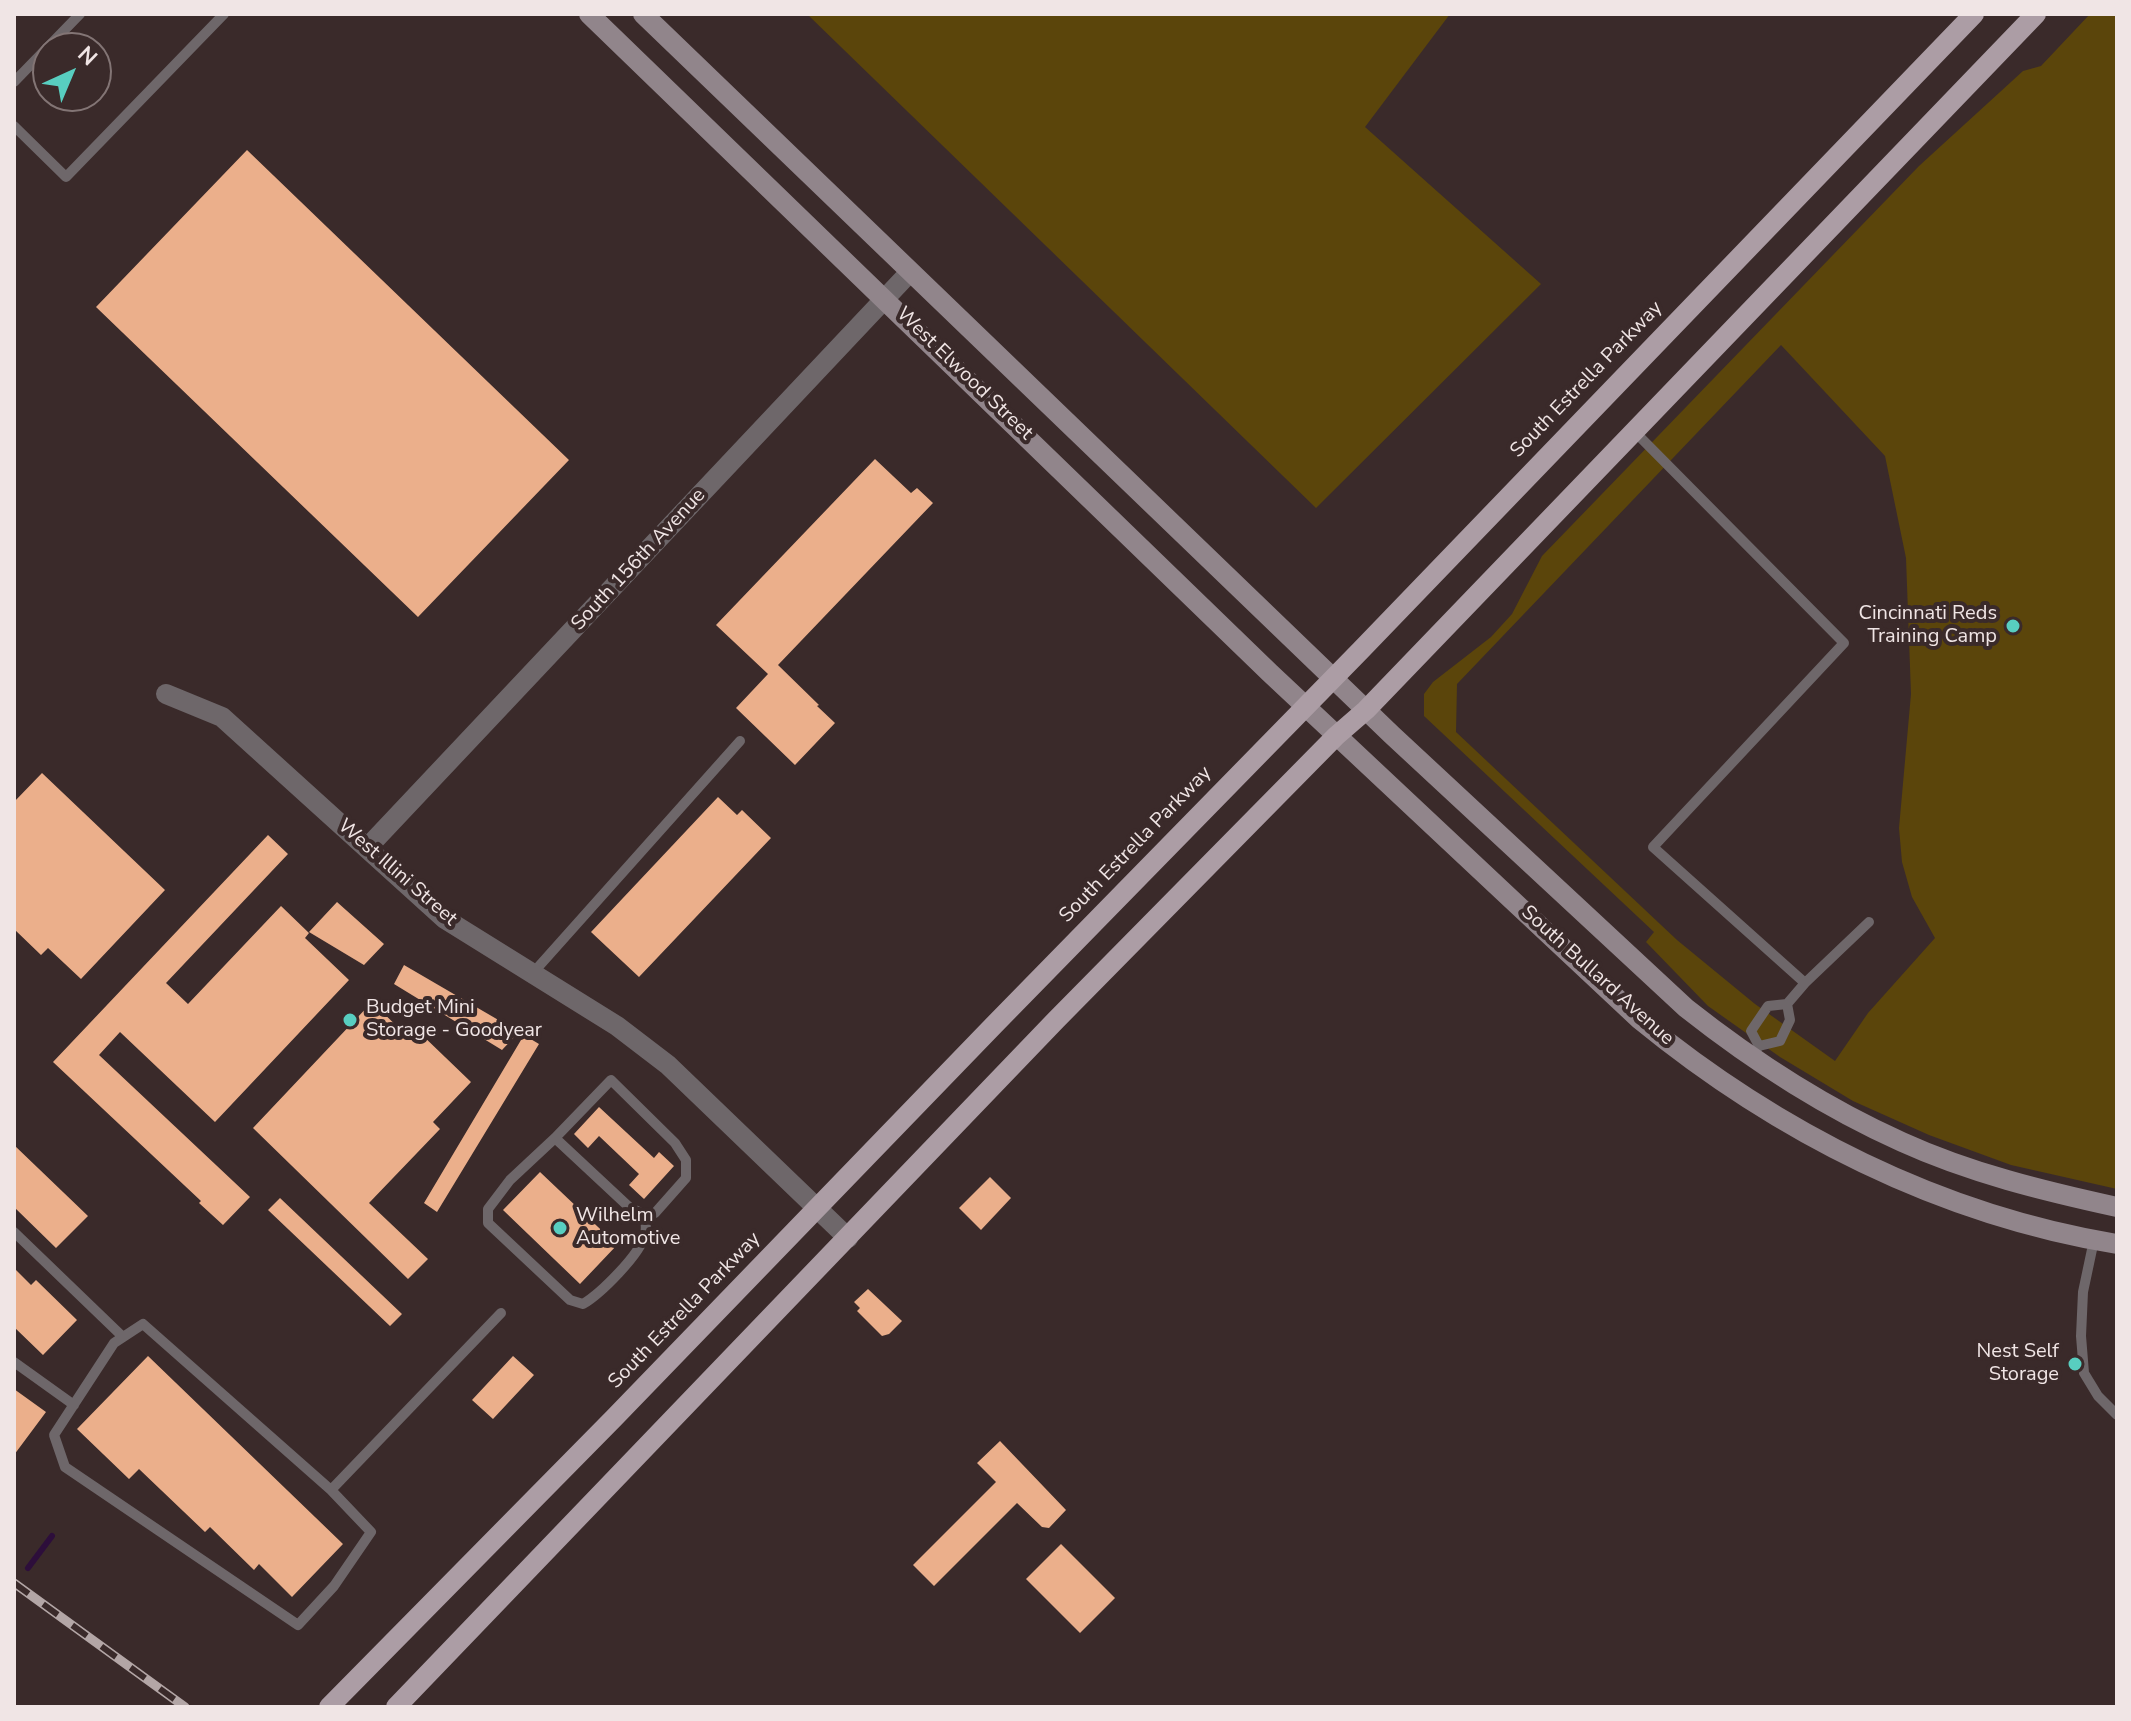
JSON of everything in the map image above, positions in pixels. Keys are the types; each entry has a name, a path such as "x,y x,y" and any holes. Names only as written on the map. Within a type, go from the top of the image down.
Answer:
{"main road":[{"name":"West Elwood Street","path":"589,14 1336,736"},
{"name":"West Elwood Street","path":"643,14 1366,710"},
{"name":"South Estrella Parkway","path":"329,1707 1306,706 1974,14"},
{"path":"396,1707 1056,1020 1336,736 1366,710 2036,14"},
{"name":"South Bullard Avenue","path":"1366,710 1651,978 1697,1017 1756,1051 1808,1094 1904,1143 1963,1165 2057,1194 2117,1207"},
{"name":"South Bullard Avenue","path":"1336,736 1639,1019 1755,1104 1837,1150 1956,1203 1999,1218 2117,1244"}],"street":[{"name":"South 156th Avenue","path":"367,848 910,272"},
{"name":"West Illini Street","path":"166,694 222,717 445,919 617,1026 668,1065 848,1238"}],"lane":[{"path":"14,82 80,14"},
{"path":"14,126 66,177 224,14"},
{"path":"1634,431 1844,643 1653,847 1805,983"},
{"path":"532,974 740,741"},
{"path":"1787,1004 1790,1020 1780,1041 1756,1051 1751,1031 1768,1006 1787,1004 1869,922"},
{"path":"555,1138 629,1207 645,1215 655,1213 678,1189 686,1178 686,1160 675,1143 611,1080 510,1180 488,1209 488,1223 570,1300 583,1304 596,1297 633,1257 645,1235 645,1215"},
{"path":"14,1232 123,1337"},
{"path":"2094,1240 2083,1292 2081,1336 2084,1373 2098,1396 2117,1415"},
{"path":"331,1490 501,1313"},
{"path":"143,1324 331,1490 371,1532 334,1586 298,1625 65,1467 54,1435 74,1405 114,1343 143,1324"},
{"path":"14,1362 74,1405"}],"shaded area":[{"path":"807,14 1450,14 1365,127 1541,284 1316,508"},
{"name":"Cincinnati Reds Training Camp","path":"2090,14 2117,14 2117,1189 2011,1165 1929,1135 1853,1101 1780,1057 1708,1006 1646,942 1654,932 1424,716 1424,694 1433,682 1491,637 1512,614 1542,556 1919,166 2023,71 2041,66","holes":["1781,345 1885,456 1906,558 1911,694 1899,828 1902,862 1912,897 1935,938 1868,1013 1835,1061 1755,1004 1677,940 1456,732 1457,684"]}],"building":[{"path":"247,150 569,460 418,617 96,307"},
{"path":"875,459 911,493 917,488 933,503 778,665 835,723 795,765 736,708 768,674 716,625"},
{"path":"42,773 165,890 81,979 48,948 41,955 14,929 14,802"},
{"path":"718,797 737,815 742,810 771,838 639,977 591,932"},
{"path":"268,835 288,854 166,983 188,1004 281,906 309,933 305,938 349,980 215,1122 120,1032 99,1055 250,1197 223,1225 53,1062"},
{"path":"337,902 384,944 364,965 309,932"},
{"path":"404,965 519,1032 502,1050 394,984"},
{"path":"372,1002 411,1040 419,1032 471,1082 433,1122 440,1129 369,1203 428,1259 408,1279 253,1128"},
{"path":"524,1035 539,1044 437,1212 424,1203"},
{"path":"599,1107 654,1158 659,1152 674,1166 644,1199 629,1185 639,1174 599,1136 588,1148 574,1134"},
{"path":"14,1145 88,1216 56,1248 14,1207"},
{"name":"Wilhelm Automotive","path":"540,1172 617,1245 580,1284 503,1210"},
{"path":"990,1177 1011,1198 981,1230 959,1208"},
{"path":"280,1198 402,1314 390,1326 268,1210"},
{"path":"14,1268 31,1285 36,1280 77,1320 43,1355 14,1327"},
{"path":"868,1289 902,1321 889,1334 882,1336 857,1311 860,1308 854,1302"},
{"path":"148,1356 343,1544 292,1597 259,1564 254,1570 210,1527 205,1532 139,1469 129,1479 77,1429"},
{"path":"513,1356 534,1375 493,1419 472,1400"},
{"path":"14,1389 46,1412 14,1455"},
{"path":"1000,1441 1066,1510 1049,1528 1042,1527 1017,1503 934,1586 913,1565 996,1482 977,1463"},
{"path":"1061,1544 1115,1598 1080,1633 1026,1579"}],"waterway":[{"path":"28,1568 52,1536"}],"railway":[{"path":"14,1583 185,1707"}],"place":[{"name":"Cincinnati Reds Training Camp","path":"2013,626"},
{"name":"Budget Mini Storage - Goodyear","path":"350,1020"},
{"name":"Wilhelm Automotive","path":"560,1228"},
{"name":"Nest Self Storage","path":"2075,1364"}]}
